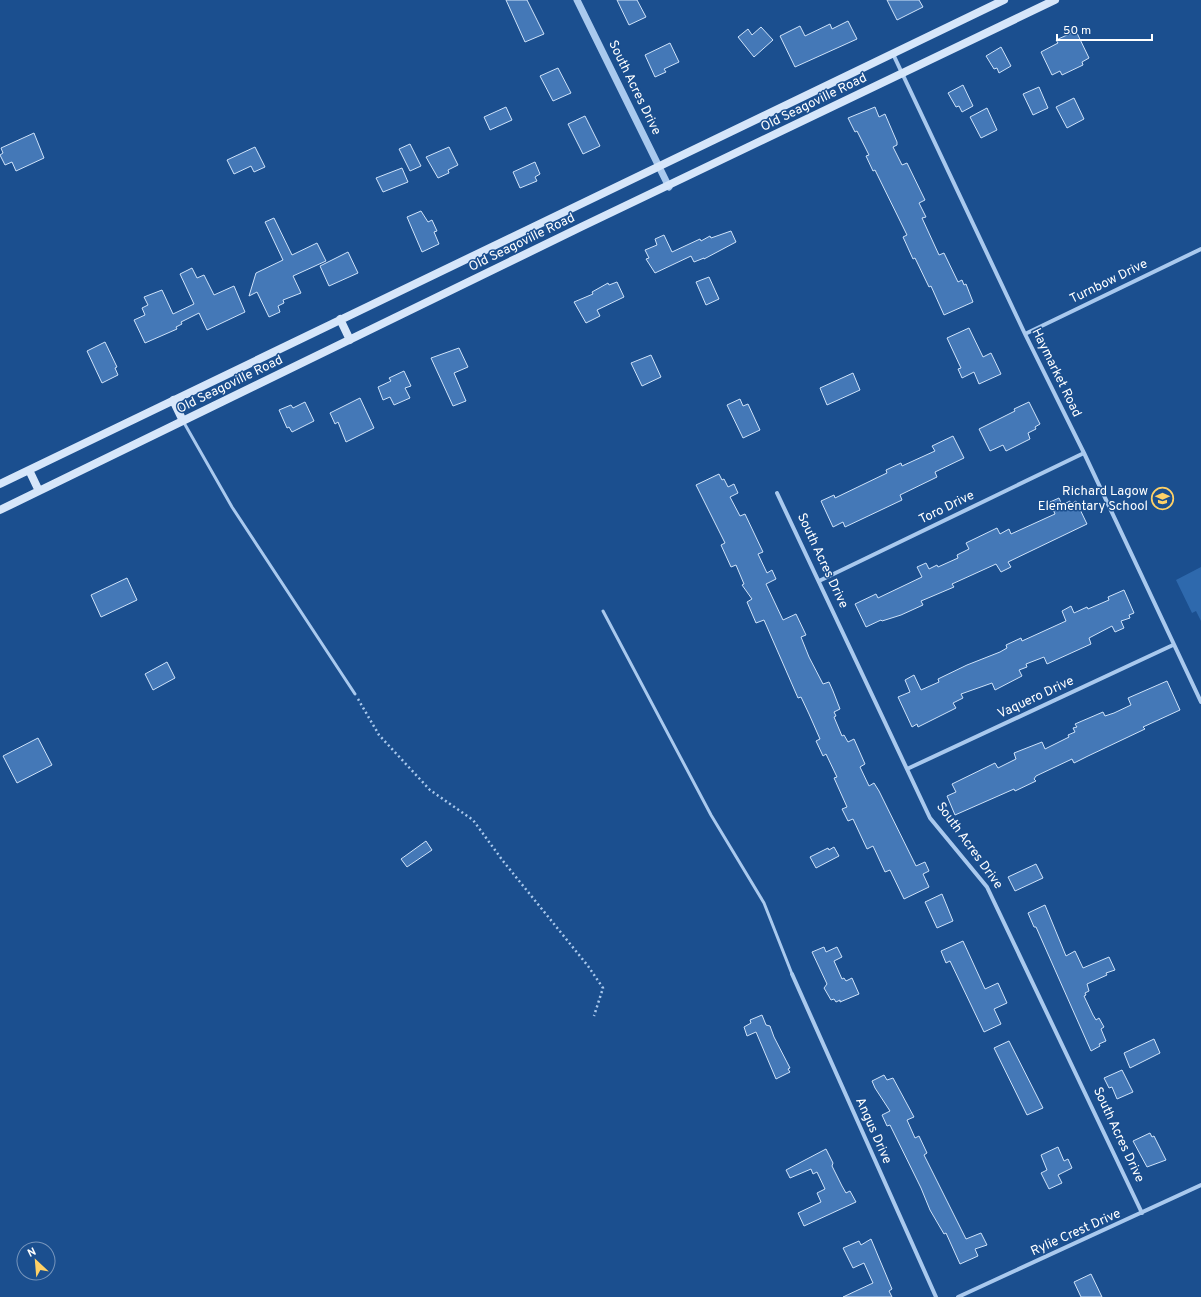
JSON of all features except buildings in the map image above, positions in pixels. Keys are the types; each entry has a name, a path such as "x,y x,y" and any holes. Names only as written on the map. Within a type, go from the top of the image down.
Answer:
{"main road":[{"name":"Old Seagoville Road","path":"0,484 658,165 757,120 1004,0"},
{"name":"Old Seagoville Road","path":"0,510 1055,0"},
{"path":"340,319 350,340"},
{"path":"173,400 183,421"},
{"path":"29,470 39,491"}],"street":[{"name":"South Acres Drive","path":"577,0 669,186"},
{"name":"Haymarket Road","path":"893,54 1025,334 1084,453 1201,702"},
{"name":"Turnbow Drive","path":"1025,334 1201,249"},
{"name":"Toro Drive","path":"819,582 1084,453"},
{"name":"South Acres Drive","path":"777,493 930,818 987,887 1142,1213"},
{"name":"Vaquero Drive","path":"907,769 1173,645"},
{"name":"Angus Drive","path":"792,974 936,1297"},
{"name":"Rylie Crest Drive","path":"958,1297 1201,1185"}],"lane":[{"path":"183,421 232,507 355,694"},
{"path":"603,611 711,815 764,903 792,974"}],"path":[{"path":"355,694 379,735 430,790 473,820 503,861 588,966 603,988 594,1016"}],"shaded area":[{"path":"1201,567 1201,621 1196,611 1192,613 1176,580"}],"place":[{"name":"Richard Lagow Elementary School","path":"1163,499"}]}
